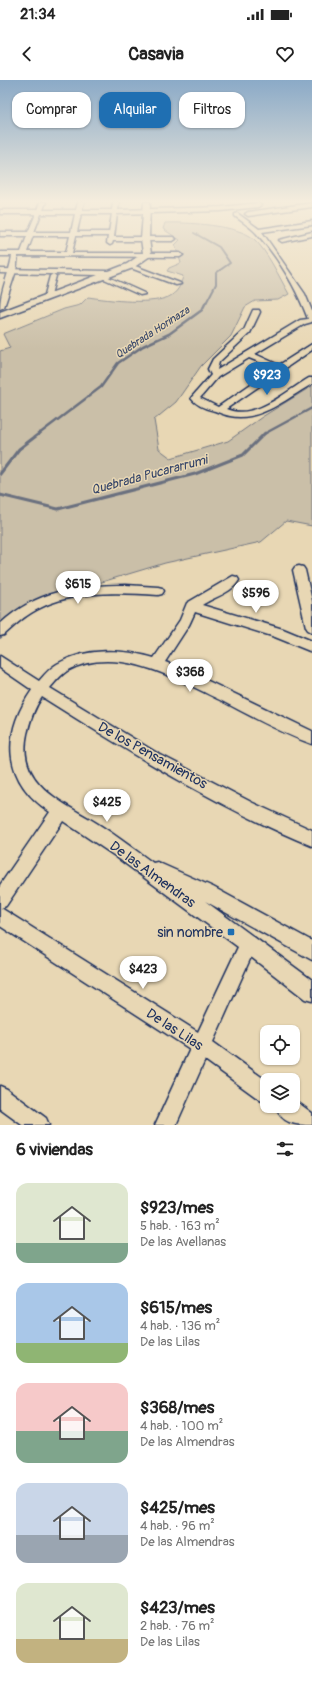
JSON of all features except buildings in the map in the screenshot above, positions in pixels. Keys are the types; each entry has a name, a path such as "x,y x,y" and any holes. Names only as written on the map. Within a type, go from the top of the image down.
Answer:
{"street":[{"path":"68,255 69,251"},
{"path":"272,251 302,294 312,320 303,322 215,375 194,398 203,404 231,414 257,412 272,405 312,380"},
{"path":"0,254 180,255"},
{"path":"0,308 12,274 15,254"},
{"path":"0,315 114,273 139,261 147,254"},
{"path":"130,266 178,284"},
{"path":"0,271 12,274 53,276 95,272"},
{"path":"0,278 12,274 114,273"},
{"path":"47,298 53,276"},
{"path":"104,277 142,294"},
{"path":"215,375 212,369 216,361 247,331 256,312"},
{"path":"219,410 312,346"},
{"path":"250,355 280,368"},
{"path":"299,570 312,627"},
{"path":"157,664 184,622 191,606 220,590 233,580"},
{"path":"0,631 29,608 46,600 66,595 105,589 130,588 158,591"},
{"path":"191,606 279,633 312,647"},
{"name":"De las Almendras","path":"312,738 292,730 244,705 157,664 119,656 81,660 60,668 40,689 29,708 20,730 18,759 20,769 26,781 60,811 94,830 248,944 294,976 312,992"},
{"name":"De los Pensamientos","path":"0,661 40,689 152,758 248,808 312,838"},
{"path":"0,900 60,811"},
{"path":"136,861 207,893 312,952"},
{"name":"De las Lilas","path":"0,916 202,1046 260,1088"},
{"path":"165,1125 248,944"},
{"path":"0,1096 39,1125"},
{"path":"295,1113 311,1125"}],"shaded area":[{"path":"177,251 264,251 289,294 278,300 255,301 245,307 231,336 201,366 176,402 154,420 159,449 171,458 228,441 262,417 312,386 312,526 286,521 261,542 165,563 42,600 0,639 0,351 10,348 3,334 64,309 80,305 88,297 119,301 144,301 165,298 172,295 176,291 183,276 167,271 169,268 181,263"}],"waterway":[{"name":"Quebrada Horinaza","path":"206,303 216,284 216,273 230,263 222,251"},
{"name":"Quebrada Horinaza","path":"39,434 101,387 118,363 143,346 169,334 202,310 206,302"},
{"name":"Quebrada Pucararrumi","path":"264,434 312,408"},
{"name":"Quebrada Horinaza","path":"0,474 19,449 40,433"},
{"name":"Quebrada Pucararrumi","path":"0,495 58,509 195,474 243,455 264,434"}],"place":[{"name":"sin nombre","path":"231,932"}]}
